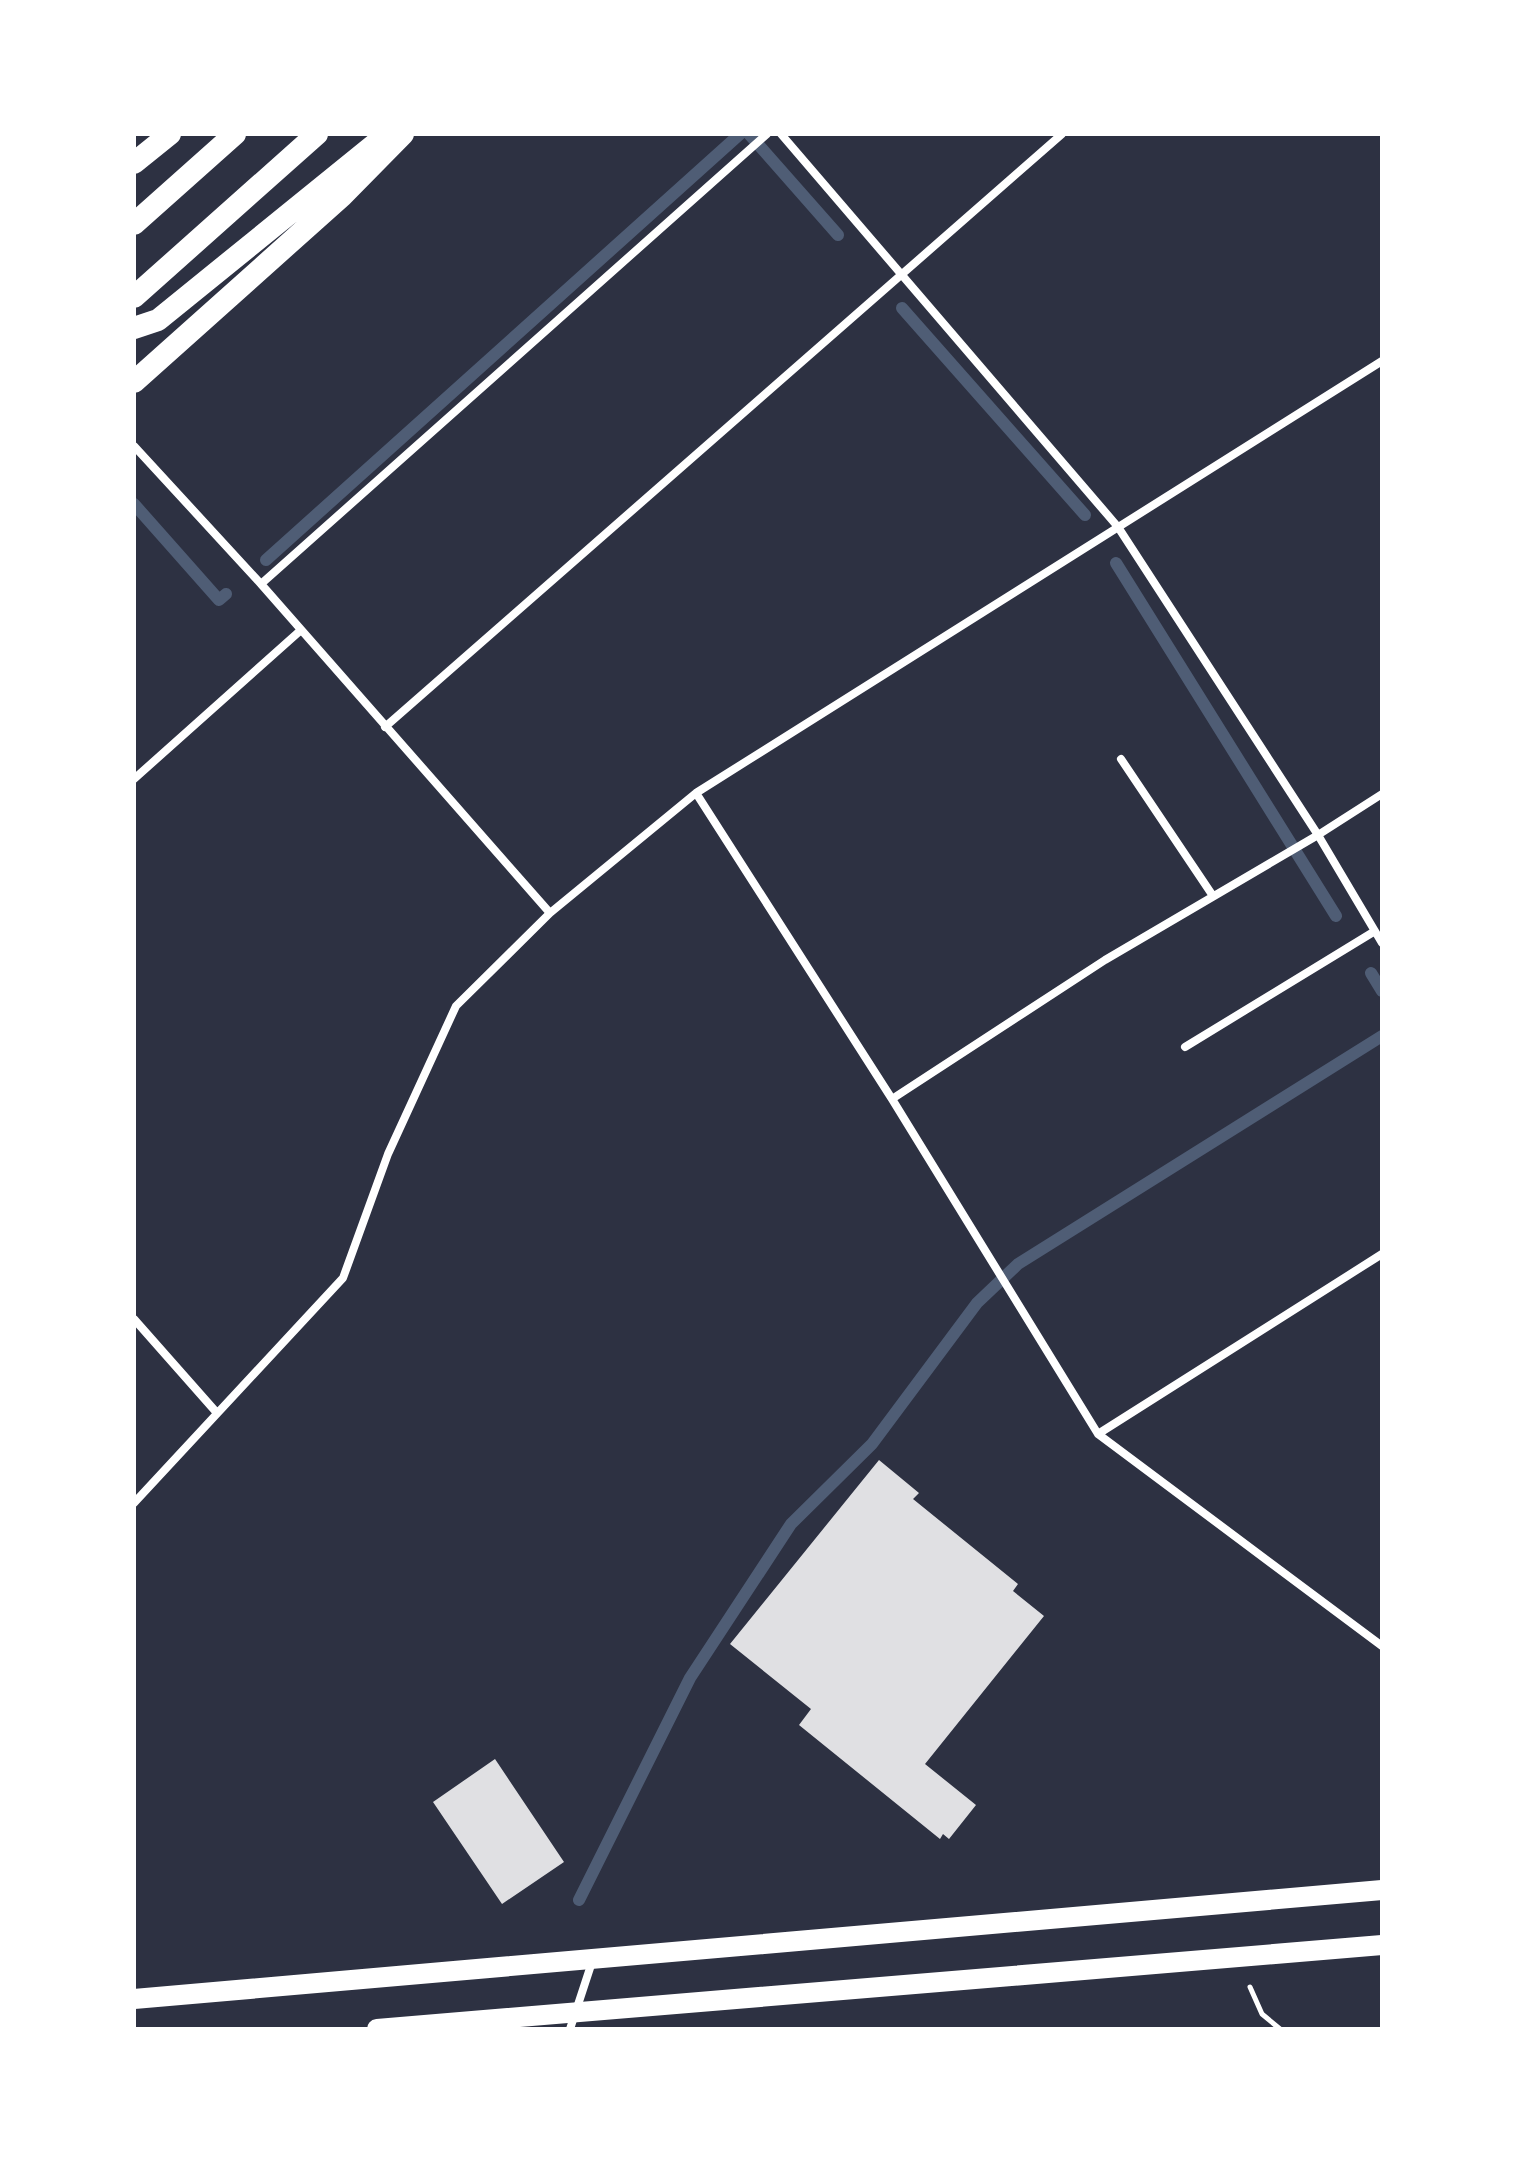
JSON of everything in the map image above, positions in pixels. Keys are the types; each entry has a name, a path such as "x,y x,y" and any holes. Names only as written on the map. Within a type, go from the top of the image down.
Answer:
{"highway":[{"path":"134,156 157,134"},
{"path":"134,163 170,134"},
{"path":"134,224 235,134"},
{"path":"134,297 317,134"},
{"path":"134,328 158,320 387,134"},
{"path":"134,382 342,196 403,134"}],"main road":[{"path":"134,1999 1382,1890"},
{"path":"377,2029 572,2021 1382,1945"}],"street":[{"path":"781,134 1118,527 1318,835 1382,943"},
{"path":"385,727 1062,134"},
{"path":"261,584 760,141"},
{"path":"134,1503 343,1278 388,1154 456,1006 550,913 696,793 1382,361"},
{"path":"134,446 261,584 550,913"},
{"path":"134,779 301,630"},
{"path":"1121,759 1213,896"},
{"path":"696,793 892,1099 1098,1434 1382,1646"},
{"path":"892,1099 1105,960 1382,794"},
{"path":"1185,1047 1375,931"},
{"path":"1098,1434 1382,1254"},
{"path":"134,1319 217,1413"},
{"path":"572,2021 593,1958"}],"path":[{"path":"1236,1957 1262,2014 1280,2029"}],"building":[{"path":"879,1460 919,1493 913,1499 1018,1584 1013,1591 1044,1616 925,1764 976,1805 949,1839 943,1834 940,1839 799,1725 811,1709 730,1644"},
{"path":"495,1759 564,1862 502,1904 433,1802"}],"waterway":[{"path":"266,560 740,134"},
{"path":"749,134 838,235"},
{"path":"902,308 1085,515"},
{"path":"134,504 219,600 226,594"},
{"path":"1116,563 1336,916"},
{"path":"1371,973 1382,991"},
{"path":"579,1900 690,1678 791,1524 872,1444 977,1303 1018,1264 1382,1036"}]}
